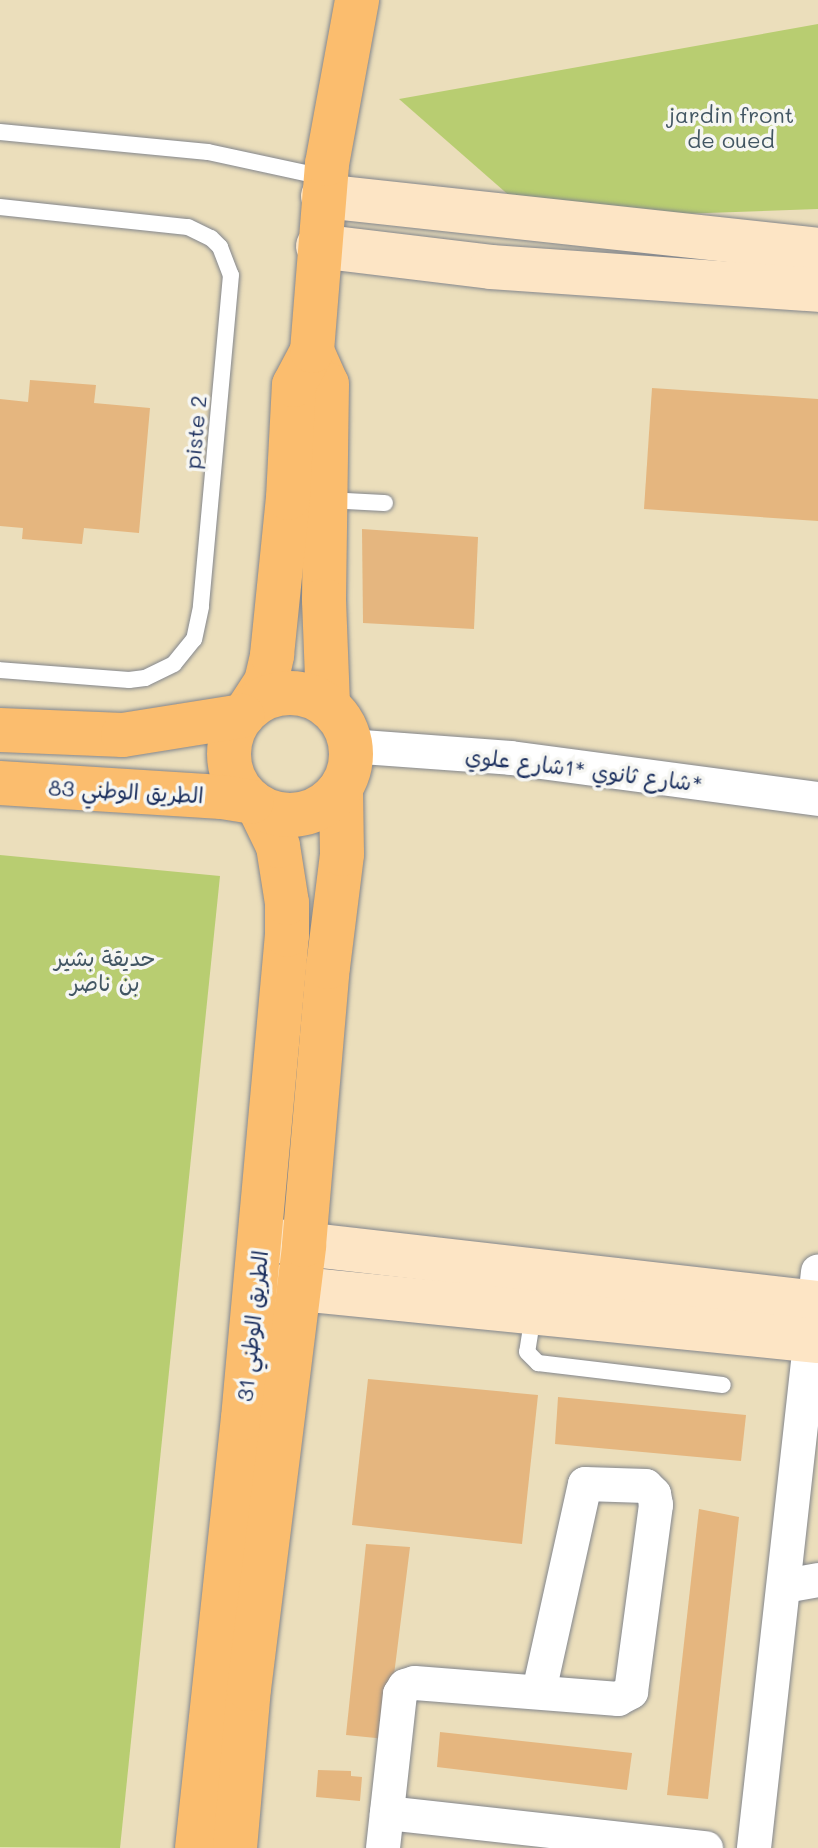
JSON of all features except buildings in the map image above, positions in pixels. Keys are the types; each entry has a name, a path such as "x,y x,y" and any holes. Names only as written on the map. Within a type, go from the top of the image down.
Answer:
{"main road":[{"path":"345,767 326,803 308,812 288,815 256,804 239,788 231,770 231,742 266,682 272,655 288,498 294,385 312,351 325,179 357,0"},
{"path":"312,351 327,384 324,499 328,706"},
{"path":"0,730 123,735 246,712 268,697 288,693 309,696 328,706 341,722 345,767 342,854 325,997 304,1245 276,1286 235,1848"},
{"name":"الطريق الوطني 83","path":"0,783 222,797 256,804"},
{"name":"الطريق الوطني 31","path":"197,1848 276,1286 260,1239 287,919 278,846 256,804"}],"street":[{"path":"325,179 818,250"},
{"path":"318,246 491,267 818,290"},
{"name":"شارع ثانوي *1شارع علوي*","path":"345,767 511,758 818,799"},
{"path":"260,1239 816,1312"},
{"path":"276,1286 533,1314 816,1312"},
{"path":"754,1848 816,1312"},
{"path":"383,1848 400,1694 405,1686 415,1683 618,1699 631,1692 656,1505 654,1494 646,1486 585,1484 580,1493 539,1692"},
{"path":"785,1586 818,1580"},
{"path":"387,1813 706,1848"}],"lane":[{"path":"0,132 208,152 325,179"},
{"name":"piste 2","path":"0,207 188,227 211,238 220,247 231,275 201,607 194,639 174,664 145,678 129,680 0,670"},
{"path":"324,499 385,503"},
{"path":"533,1314 527,1352 538,1363 723,1385"}],"green space":[{"name":"jardin front de oued","path":"818,24 818,209 536,219 399,99"},
{"name":"حديقة بشير بن ناصر","path":"0,855 220,876 120,1848 0,1847"}]}
